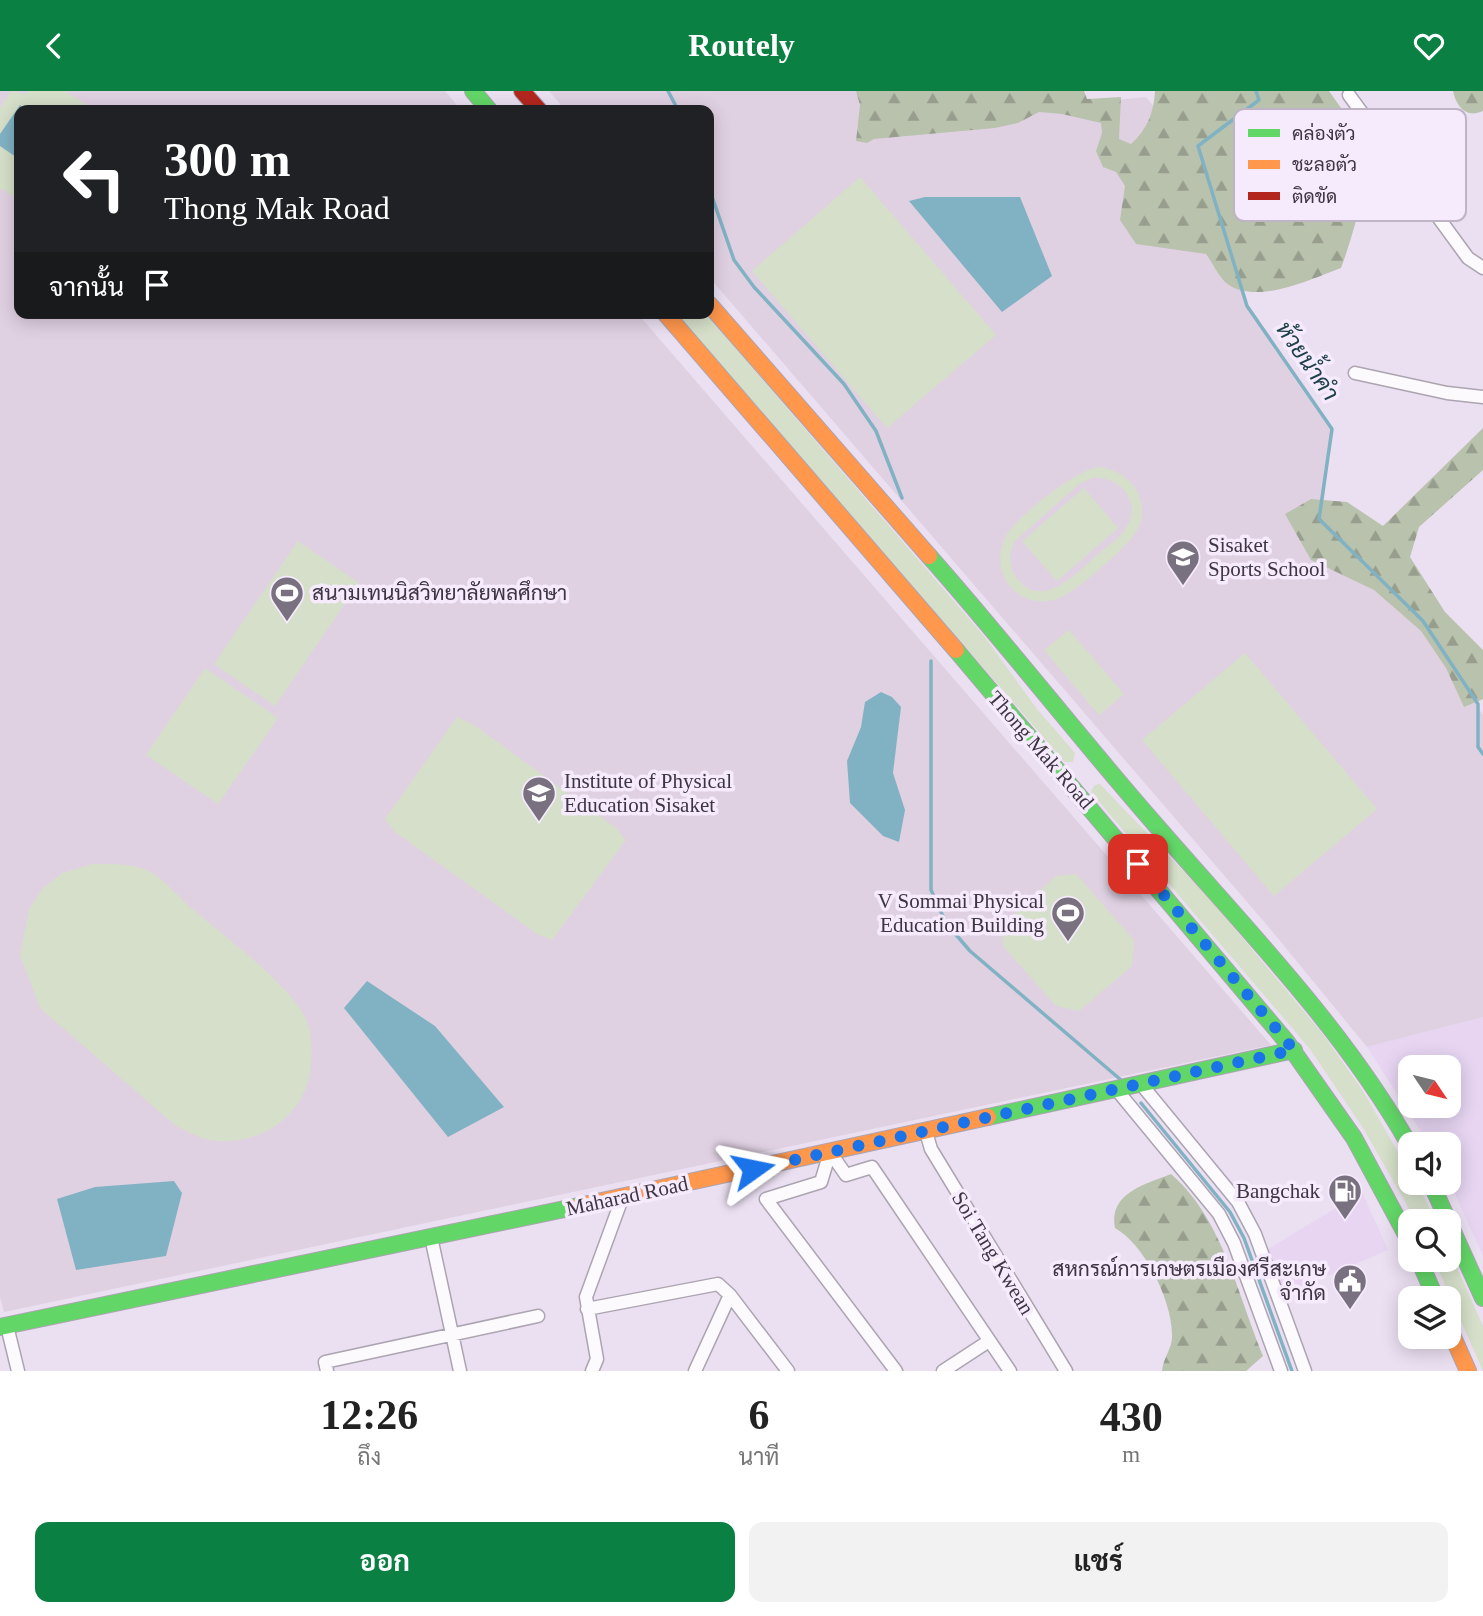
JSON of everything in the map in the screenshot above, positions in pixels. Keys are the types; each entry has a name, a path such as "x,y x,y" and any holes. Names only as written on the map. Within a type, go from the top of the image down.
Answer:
{"main road":[{"path":"473,91 485,105"},
{"path":"522,91 535,105"},
{"name":"Thong Mak Road","path":"714,310 934,561 1082,769 1346,1121 1398,1215"},
{"name":"Thong Mak Road","path":"670,319 1082,769 1337,1034 1384,1100 1402,1132"},
{"name":"Maharad Road","path":"4,1326 926,1132 1294,1050"},
{"path":"1437,1195 1483,1298"},
{"path":"1458,1349 1468,1371"}],"street":[{"path":"1349,95 1359,109"},
{"path":"1441,221 1468,258 1483,268"},
{"path":"1355,373 1447,393 1483,397"},
{"path":"1141,1084 1238,1202 1255,1234 1305,1371"},
{"path":"1116,1089 1219,1214 1234,1243 1281,1371"},
{"name":"Soi Tang Kwean","path":"926,1132 931,1149 1066,1371"},
{"path":"830,1152 846,1175 872,1167 1010,1371"},
{"path":"830,1152 821,1182 766,1199 896,1371"},
{"path":"592,1371 597,1359 586,1297 623,1196"},
{"path":"431,1237 460,1371"},
{"path":"587,1309 718,1284 730,1295 788,1371"},
{"path":"695,1371 730,1295"},
{"path":"327,1371 325,1362 538,1316"},
{"path":"4,1326 18,1371"},
{"path":"943,1371 989,1341"}],"shaded area":[{"name":"Institute of Physical Education Sisaket","path":"0,91 445,91 457,105 14,105 14,319 642,319 1271,1045 4,1312 0,1297"},
{"name":"Sisaket Sports School","path":"549,91 875,91 876,123 1146,97 1186,145 1247,303 1332,428 1322,520 1425,623 1483,715 1483,1017 1367,1047 1266,924 714,283 714,105 561,105"},
{"path":"1483,1017 1483,1256 1455,1195 1461,1195 1461,1132 1421,1132 1412,1118 1461,1118 1461,1055 1398,1055 1398,1096 1367,1047"},
{"name":"Bangchak","path":"1362,1192 1388,1250 1281,1296 1265,1251"}],"green space":[{"path":"11,91 26,94 28,91 65,91 87,105 14,105 14,197 0,188 0,108"},
{"path":"856,91 1084,91 1087,99 1121,97 1119,139 1131,144 1149,120 1155,91 1329,91 1342,109 1234,109 1234,221 1355,221 1341,268 1283,289 1251,292 1237,289 1225,282 1206,254 1136,244 1120,220 1125,186 1116,172 1103,167 1096,151 1102,133 1101,123 1039,112 1018,123 995,128 874,139 867,143 856,141 860,105"},
{"path":"1453,91 1483,91 1483,111 1467,112 1457,102"},
{"path":"860,177 996,335 887,428 752,271"},
{"path":"681,319 710,319 984,636 1037,709 1075,753 1073,762 1065,762"},
{"path":"1483,428 1483,470 1419,527 1410,557 1445,612 1483,650 1483,699 1464,707 1446,668 1421,631 1374,590 1311,560 1285,514 1311,499 1347,502 1383,526"},
{"path":"1099,467 1110,469 1120,474 1136,489 1142,510 1136,532 1100,569 1067,594 1046,601 1025,598 1009,585 1004,577 1000,553 1003,541 1012,527 1048,495 1089,470","holes":["1092,478 1102,478 1125,491 1132,507 1127,526 1117,538 1068,580 1047,590 1036,591 1026,587 1013,573 1011,555 1015,541 1079,484"]},
{"path":"1084,488 1118,528 1057,581 1022,541"},
{"name":"สนามเทนนิสวิทยาลัยพลศึกษา","path":"298,541 359,583 275,706 214,664"},
{"path":"1069,630 1124,694 1099,715 1044,650"},
{"path":"1245,653 1377,809 1274,896 1142,740"},
{"path":"205,668 278,718 218,804 146,755"},
{"path":"457,717 474,725 616,828 626,840 552,940 537,934 395,832 385,819"},
{"path":"1100,784 1210,899 1322,1033 1363,1091 1398,1152 1398,1189 1363,1128 1310,1049 1095,797 1091,791 1095,785"},
{"path":"93,864 130,866 156,875 272,977 299,1008 311,1037 308,1083 290,1114 276,1126 243,1139 224,1141 205,1139 176,1126 40,1008 20,955 29,909 43,888 62,873"},
{"name":"V Sommai Physical Education Building","path":"1076,874 1134,940 1132,966 1079,1011 1056,1006 1003,946 1003,925 1056,876"},
{"path":"1171,1174 1189,1192 1204,1213 1227,1259 1263,1356 1246,1371 1162,1371 1172,1339 1167,1306 1155,1275 1137,1247 1115,1228 1114,1216 1117,1206 1131,1192"},
{"path":"1401,1195 1423,1195 1430,1209 1409,1209"},
{"path":"1439,1272 1459,1272 1483,1326 1483,1371 1461,1321 1461,1286 1445,1286"}],"water":[{"path":"14,114 14,156 0,146 0,134"},
{"path":"925,197 1020,197 1052,276 1002,312 909,201"},
{"path":"881,692 892,697 901,707 893,773 905,810 899,842 883,836 850,803 847,761 861,727 865,702"},
{"path":"367,981 435,1026 504,1107 448,1137 344,1008"},
{"path":"174,1181 182,1193 166,1256 76,1270 57,1199 95,1187"}],"waterway":[{"path":"668,91 675,105"},
{"name":"ห้วยน้ำคำ","path":"1247,109 1259,100 1256,91"},
{"name":"ห้วยน้ำคำ","path":"1234,119 1198,146 1247,306 1332,429 1319,519 1423,621 1478,704 1478,747 1483,754"},
{"path":"714,202 734,260 754,287 844,384 876,431 902,498"},
{"path":"931,661 931,890 946,923 970,951 1121,1080"},
{"path":"1141,1103 1230,1212 1244,1238 1292,1371"}],"traffic: fast":[{"path":"473,91 485,105"},
{"path":"929,556 1125,790 1323,1018 1401,1132"},
{"path":"956,650 1286,1041 1354,1138 1398,1220"},
{"path":"988,1117 1294,1050"},
{"path":"1436,1195 1483,1298"},
{"path":"0,1327 579,1206"},
{"path":"1424,1272 1430,1286"}],"traffic: slow":[{"path":"714,310 929,556"},
{"path":"670,319 956,650"},
{"path":"579,1206 988,1117"},
{"path":"1458,1349 1468,1371"}],"traffic: jam":[{"path":"522,91 535,105"}],"place":[{"name":"Sisaket Sports School","path":"1183,587"},
{"name":"สนามเทนนิสวิทยาลัยพลศึกษา","path":"287,623"},
{"name":"Institute of Physical Education Sisaket","path":"539,823"},
{"name":"V Sommai Physical Education Building","path":"1068,943"},
{"name":"Bangchak","path":"1345,1221"},
{"name":"สหกรณ์การเกษตรเมืองศรีสะเกษ จำกัด","path":"1350,1311"}],"route":[{"path":"753,1169 1294,1050 1138,864"}]}
